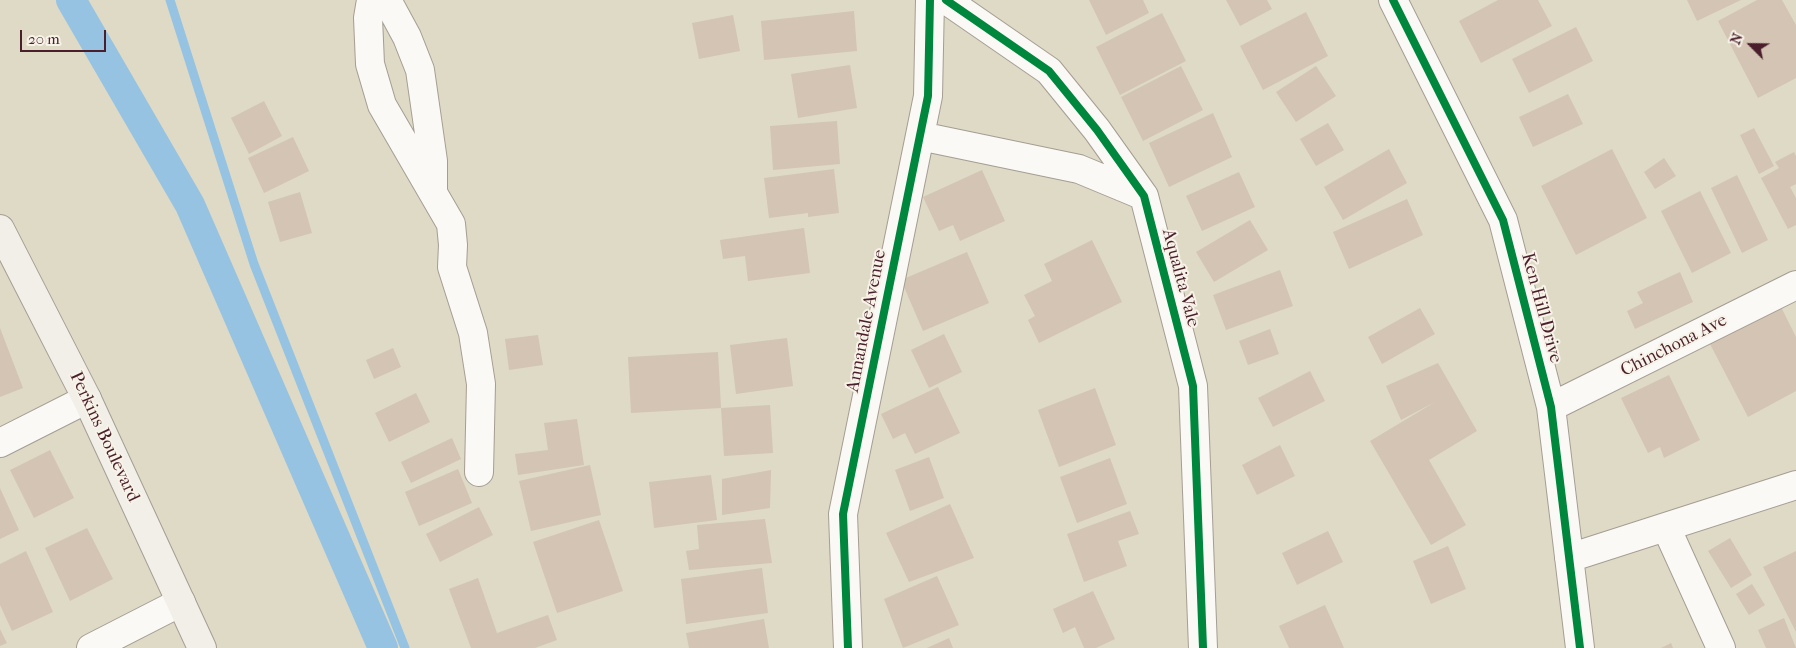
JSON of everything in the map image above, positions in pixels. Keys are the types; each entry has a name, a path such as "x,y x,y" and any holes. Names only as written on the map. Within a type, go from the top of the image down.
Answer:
{"street":[{"path":"371,0 368,18 370,64 382,105 433,196 451,224 453,245 452,267 473,333 481,384 479,472"},
{"path":"387,0 391,11 407,37 420,70 433,161 433,196"},
{"name":"Annandale Avenue","path":"848,648 843,514 928,96 930,0"},
{"name":"Aqualita Vale","path":"946,0 1049,71 1097,130 1144,196 1193,386 1203,648"},
{"name":"Ken Hill Drive","path":"1392,0 1503,220 1552,406 1580,648"},
{"path":"920,136 1080,169 1144,196"},
{"name":"Perkins Boulevard","path":"0,229 87,399 202,648"},
{"name":"Chinchona Ave","path":"1552,406 1796,284"},
{"path":"0,443 87,399"},
{"path":"1569,558 1796,485"},
{"path":"1666,527 1721,648"},
{"path":"92,648 181,602"}],"building":[{"path":"1089,0 1143,0 1149,13 1106,35"},
{"path":"1226,0 1267,0 1272,9 1240,26"},
{"path":"1498,0 1538,0 1552,26 1481,63 1459,21"},
{"path":"1687,0 1741,0 1697,21"},
{"path":"1757,0 1782,0 1796,25 1796,78 1758,98 1718,21"},
{"path":"854,11 857,51 764,60 761,21"},
{"path":"1306,12 1328,56 1263,90 1240,46"},
{"path":"1162,13 1186,61 1120,95 1096,47"},
{"path":"733,15 740,51 699,59 692,23"},
{"path":"1576,27 1593,61 1529,93 1512,59"},
{"path":"850,65 857,108 798,118 791,74"},
{"path":"1181,66 1203,110 1143,141 1121,97"},
{"path":"1316,66 1336,96 1296,122 1276,92"},
{"path":"1568,94 1583,124 1533,147 1519,117"},
{"path":"264,101 282,136 249,154 231,118"},
{"path":"1213,113 1232,157 1169,187 1149,143"},
{"path":"837,121 840,164 773,170 770,126"},
{"path":"1328,123 1344,150 1316,166 1300,139"},
{"path":"1754,128 1774,166 1759,174 1740,135"},
{"path":"293,137 309,171 264,193 248,158"},
{"path":"1389,149 1407,183 1343,220 1324,187"},
{"path":"1612,149 1647,218 1576,255 1541,186"},
{"path":"1794,152 1796,156 1796,184 1790,187 1796,198 1796,225 1788,229 1761,178 1779,168 1775,162"},
{"path":"1664,158 1676,176 1655,189 1644,172"},
{"path":"834,169 839,213 808,217 808,213 769,218 764,178"},
{"path":"982,170 1005,221 960,241 953,225 939,231 923,197"},
{"path":"1239,172 1255,207 1202,231 1186,196"},
{"path":"1737,175 1768,240 1742,253 1711,188"},
{"path":"1700,191 1731,253 1692,273 1661,211"},
{"path":"300,192 312,233 280,242 268,202"},
{"path":"1407,199 1423,235 1349,269 1333,232"},
{"path":"1250,220 1268,250 1214,282 1196,252"},
{"path":"804,228 810,273 748,281 745,256 723,259 720,240"},
{"path":"1092,240 1122,302 1039,343 1028,320 1035,316 1024,295 1052,281 1044,264"},
{"path":"967,252 989,303 923,331 901,280"},
{"path":"1280,270 1293,306 1226,330 1213,295"},
{"path":"1680,272 1693,302 1635,329 1627,311 1643,303 1637,292"},
{"path":"1781,307 1796,337 1796,391 1748,417 1710,344"},
{"path":"1420,308 1435,334 1382,364 1368,337"},
{"path":"0,328 23,388 0,397"},
{"path":"1270,329 1279,354 1248,365 1239,341"},
{"path":"944,334 962,372 929,388 911,350"},
{"path":"538,335 543,365 509,370 505,339"},
{"path":"787,338 793,386 736,394 730,345"},
{"path":"393,348 401,367 374,379 366,360"},
{"path":"718,352 721,408 631,413 628,357"},
{"path":"1438,363 1477,431 1429,460 1466,525 1431,545 1370,441 1435,402 1401,420 1386,386"},
{"path":"1310,371 1325,401 1273,427 1258,398"},
{"path":"1669,375 1700,440 1664,458 1660,447 1648,453 1621,398"},
{"path":"938,387 960,433 915,454 905,433 893,439 881,414"},
{"path":"1095,388 1116,445 1059,467 1038,410"},
{"path":"416,393 430,422 389,442 375,413"},
{"path":"770,405 773,453 724,456 721,408"},
{"path":"577,419 584,465 518,475 515,454 548,450 544,423"},
{"path":"452,438 461,459 411,483 401,462"},
{"path":"1280,445 1295,476 1257,495 1242,465"},
{"path":"50,450 74,498 34,518 10,470"},
{"path":"929,457 944,498 910,511 895,470"},
{"path":"1110,458 1127,504 1077,523 1060,477"},
{"path":"590,465 601,515 531,531 519,481"},
{"path":"458,469 472,503 419,526 405,492"},
{"path":"771,470 770,508 722,515 722,479"},
{"path":"711,475 717,520 654,528 649,482"},
{"path":"0,488 19,530 0,539"},
{"path":"950,504 974,558 909,582 886,533"},
{"path":"479,507 493,535 440,562 426,534"},
{"path":"1130,511 1139,534 1118,541 1127,566 1084,582 1067,534"},
{"path":"765,519 772,563 689,570 686,551 699,549 697,525"},
{"path":"599,520 623,591 557,613 533,542"},
{"path":"87,528 113,579 70,601 45,548"},
{"path":"1328,531 1343,562 1297,585 1282,553"},
{"path":"1730,538 1752,575 1731,588 1708,551"},
{"path":"1448,546 1466,589 1431,604 1413,561"},
{"path":"26,551 53,612 12,631 0,605 0,564"},
{"path":"1796,551 1796,632 1763,567"},
{"path":"762,568 768,613 686,624 681,579"},
{"path":"937,576 959,625 903,648 884,599"},
{"path":"478,578 497,633 548,615 557,640 535,648 471,648 449,589"},
{"path":"1752,584 1765,605 1749,615 1736,594"},
{"path":"1093,591 1115,639 1096,648 1084,648 1075,627 1063,633 1053,609"},
{"path":"1325,605 1344,648 1289,648 1279,626"},
{"path":"1784,618 1796,648 1766,648 1758,630"},
{"path":"764,619 769,648 689,648 686,633"},
{"path":"0,629 7,643 0,646"},
{"path":"949,638 953,648 927,648"},
{"path":"1671,643 1673,648 1661,648"}],"waterway":[{"path":"71,0 190,205 383,648"},
{"path":"170,0 254,264 405,648"}],"cycle path":[{"path":"848,648 843,514 928,96 930,0"},
{"path":"946,0 1049,71 1097,130 1144,196 1193,386 1203,648"},
{"path":"1393,0 1503,220 1551,407 1580,648"}]}
